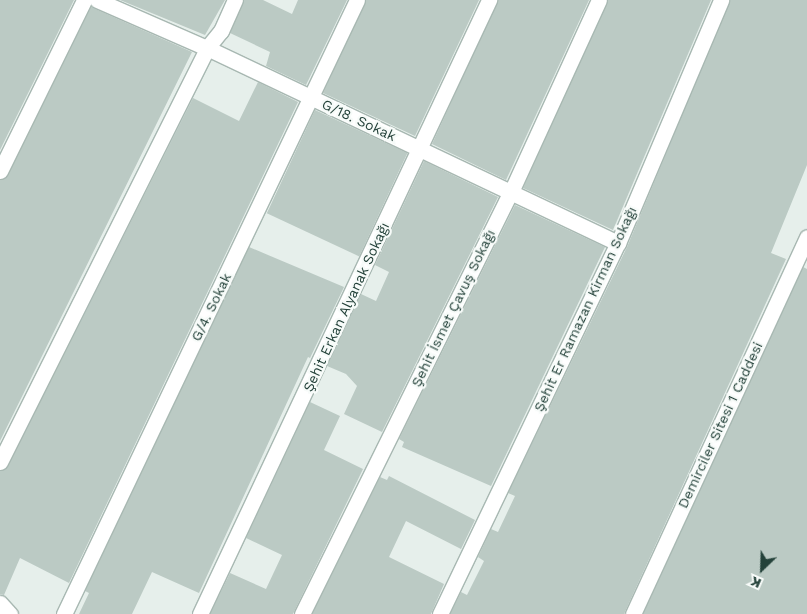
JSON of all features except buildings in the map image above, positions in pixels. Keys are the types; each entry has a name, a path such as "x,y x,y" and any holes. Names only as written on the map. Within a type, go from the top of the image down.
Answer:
{"street":[{"path":"0,172 84,0"},
{"name":"G/18. Sokak","path":"97,0 207,48 618,243"},
{"path":"0,462 207,48 220,32 235,0"},
{"name":"G/4. Sokak","path":"64,614 357,0"},
{"name":"Şehit Erkan Alyanak Sokağı","path":"200,614 421,149 489,0"},
{"name":"Şehit İsmet Çavuş Sokağı","path":"302,614 511,192 599,0"},
{"name":"Şehit Er Ramazan Kirman Sokağı","path":"440,614 618,243 721,0"},
{"name":"Demirciler Sitesi 1 Caddesi","path":"633,614 807,237"},
{"path":"0,604 10,614"}]}
